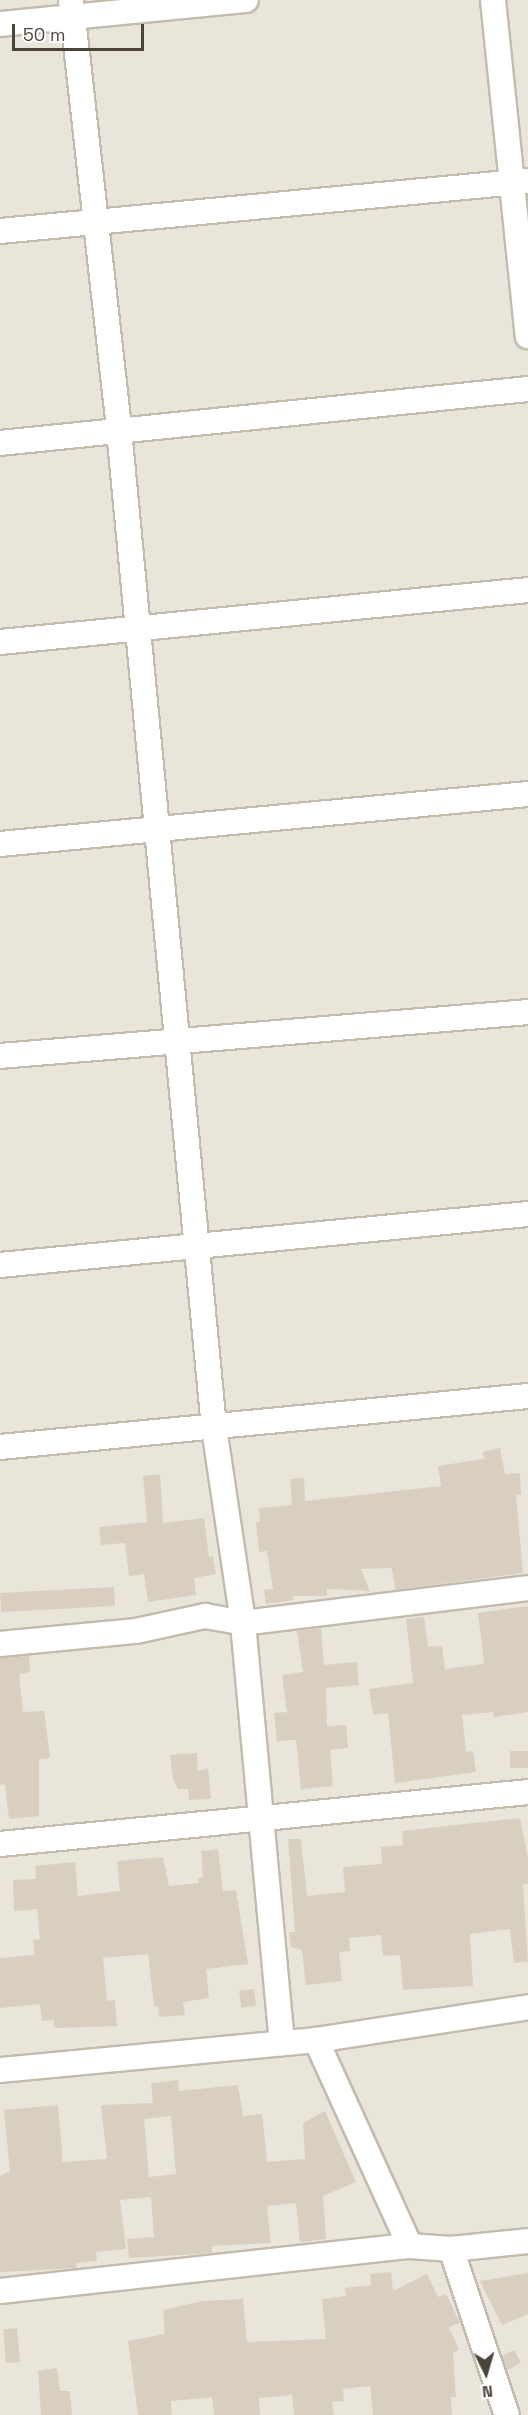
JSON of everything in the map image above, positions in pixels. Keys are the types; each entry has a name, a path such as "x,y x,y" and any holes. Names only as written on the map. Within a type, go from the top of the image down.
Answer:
{"street":[{"path":"0,24 72,9 246,0"},
{"path":"493,0 520,182 528,336"},
{"path":"72,9 93,220 118,430 214,1428 243,1623 259,1816 282,2043"},
{"path":"0,231 93,220 520,182"},
{"path":"0,443 528,389"},
{"path":"0,642 528,591"},
{"path":"0,844 155,827 528,794"},
{"path":"0,1056 177,1039 528,1012"},
{"path":"0,1265 528,1214"},
{"path":"0,1447 528,1396"},
{"path":"0,1644 136,1631 206,1616 243,1623 528,1588"},
{"path":"0,1844 259,1816 528,1792"},
{"path":"0,2070 316,2040 528,2007"},
{"path":"316,2040 410,2246"},
{"path":"0,2291 410,2246 451,2249 528,2241"},
{"path":"451,2249 507,2415"}],"shaded area":[{"path":"0,0 528,0 528,2415 0,2415"}],"building":[{"path":"500,1448 505,1474 520,1473 521,1494 516,1495 523,1573 395,1590 392,1568 361,1569 370,1591 327,1589 327,1596 293,1596 293,1600 266,1604 264,1590 273,1589 267,1551 259,1552 256,1522 260,1522 259,1508 292,1505 290,1479 304,1478 305,1501 441,1486 438,1466 484,1459 483,1452"},
{"path":"160,1474 163,1523 204,1518 209,1557 213,1556 216,1574 194,1578 196,1595 148,1602 144,1574 129,1576 125,1543 101,1545 99,1527 147,1522 143,1476"},
{"path":"114,1587 115,1606 1,1612 0,1593"},
{"path":"528,1606 528,1712 494,1717 493,1712 462,1715 466,1752 473,1751 476,1772 395,1783 388,1713 373,1715 369,1689 413,1683 406,1619 424,1617 428,1647 442,1646 445,1669 484,1664 478,1613"},
{"path":"321,1628 324,1665 357,1662 359,1685 326,1688 327,1726 346,1725 348,1748 330,1750 333,1786 301,1789 296,1740 277,1741 274,1713 287,1712 282,1675 303,1672 297,1631"},
{"path":"29,1656 30,1672 19,1674 23,1712 44,1711 50,1758 39,1759 39,1816 9,1819 5,1784 0,1785 0,1658"},
{"path":"510,1751 528,1751 528,1768 510,1768"},
{"path":"197,1753 198,1771 208,1768 211,1799 189,1800 188,1789 178,1789 173,1779 170,1755"},
{"path":"520,1818 528,1858 528,1884 523,1884 528,1962 514,1963 510,1929 470,1934 473,1986 403,1990 400,1955 383,1956 381,1935 349,1938 350,1951 339,1952 342,1981 306,1985 302,1950 291,1947 289,1932 295,1932 288,1839 301,1839 307,1896 345,1892 343,1867 382,1864 381,1847 403,1845 402,1831"},
{"path":"218,1849 223,1891 236,1890 248,1964 206,1969 209,1998 183,2002 185,2015 159,2017 158,2006 154,2007 148,1954 103,1958 107,2001 115,2000 117,2026 59,2028 54,2027 54,2020 42,2021 40,2004 0,2008 0,1958 34,1955 33,1940 40,1939 37,1909 14,1911 13,1880 36,1879 35,1866 75,1862 78,1896 120,1891 117,1861 163,1857 169,1886 199,1883 198,1878 203,1877 201,1851"},
{"path":"254,1989 256,2006 241,2008 239,1991"},
{"path":"178,2080 179,2091 238,2085 243,2116 262,2114 267,2162 305,2159 303,2123 325,2111 356,2182 323,2196 326,2239 300,2242 296,2203 267,2206 271,2243 212,2246 212,2253 129,2258 127,2239 154,2237 151,2197 120,2200 126,2249 96,2252 97,2261 76,2263 77,2268 0,2272 0,2176 10,2171 4,2110 58,2105 63,2162 107,2159 101,2105 153,2103 151,2083","holes":["171,2116 176,2174 149,2177 144,2119"]},
{"path":"391,2272 393,2291 427,2274 438,2297 446,2294 460,2323 449,2327 459,2350 453,2353 456,2397 451,2397 452,2415 373,2415 370,2386 343,2389 344,2401 332,2402 334,2415 294,2415 292,2395 259,2398 260,2415 214,2415 212,2397 171,2401 172,2415 138,2415 128,2341 165,2334 163,2310 203,2301 243,2299 247,2342 326,2339 322,2299 346,2296 345,2288 371,2285 370,2274"},
{"path":"528,2273 528,2314 502,2325 480,2281"},
{"path":"17,2328 20,2362 6,2363 3,2329"},
{"path":"514,2350 521,2362 508,2370 502,2356"},
{"path":"57,2368 60,2391 70,2391 72,2415 41,2415 38,2371"}]}
